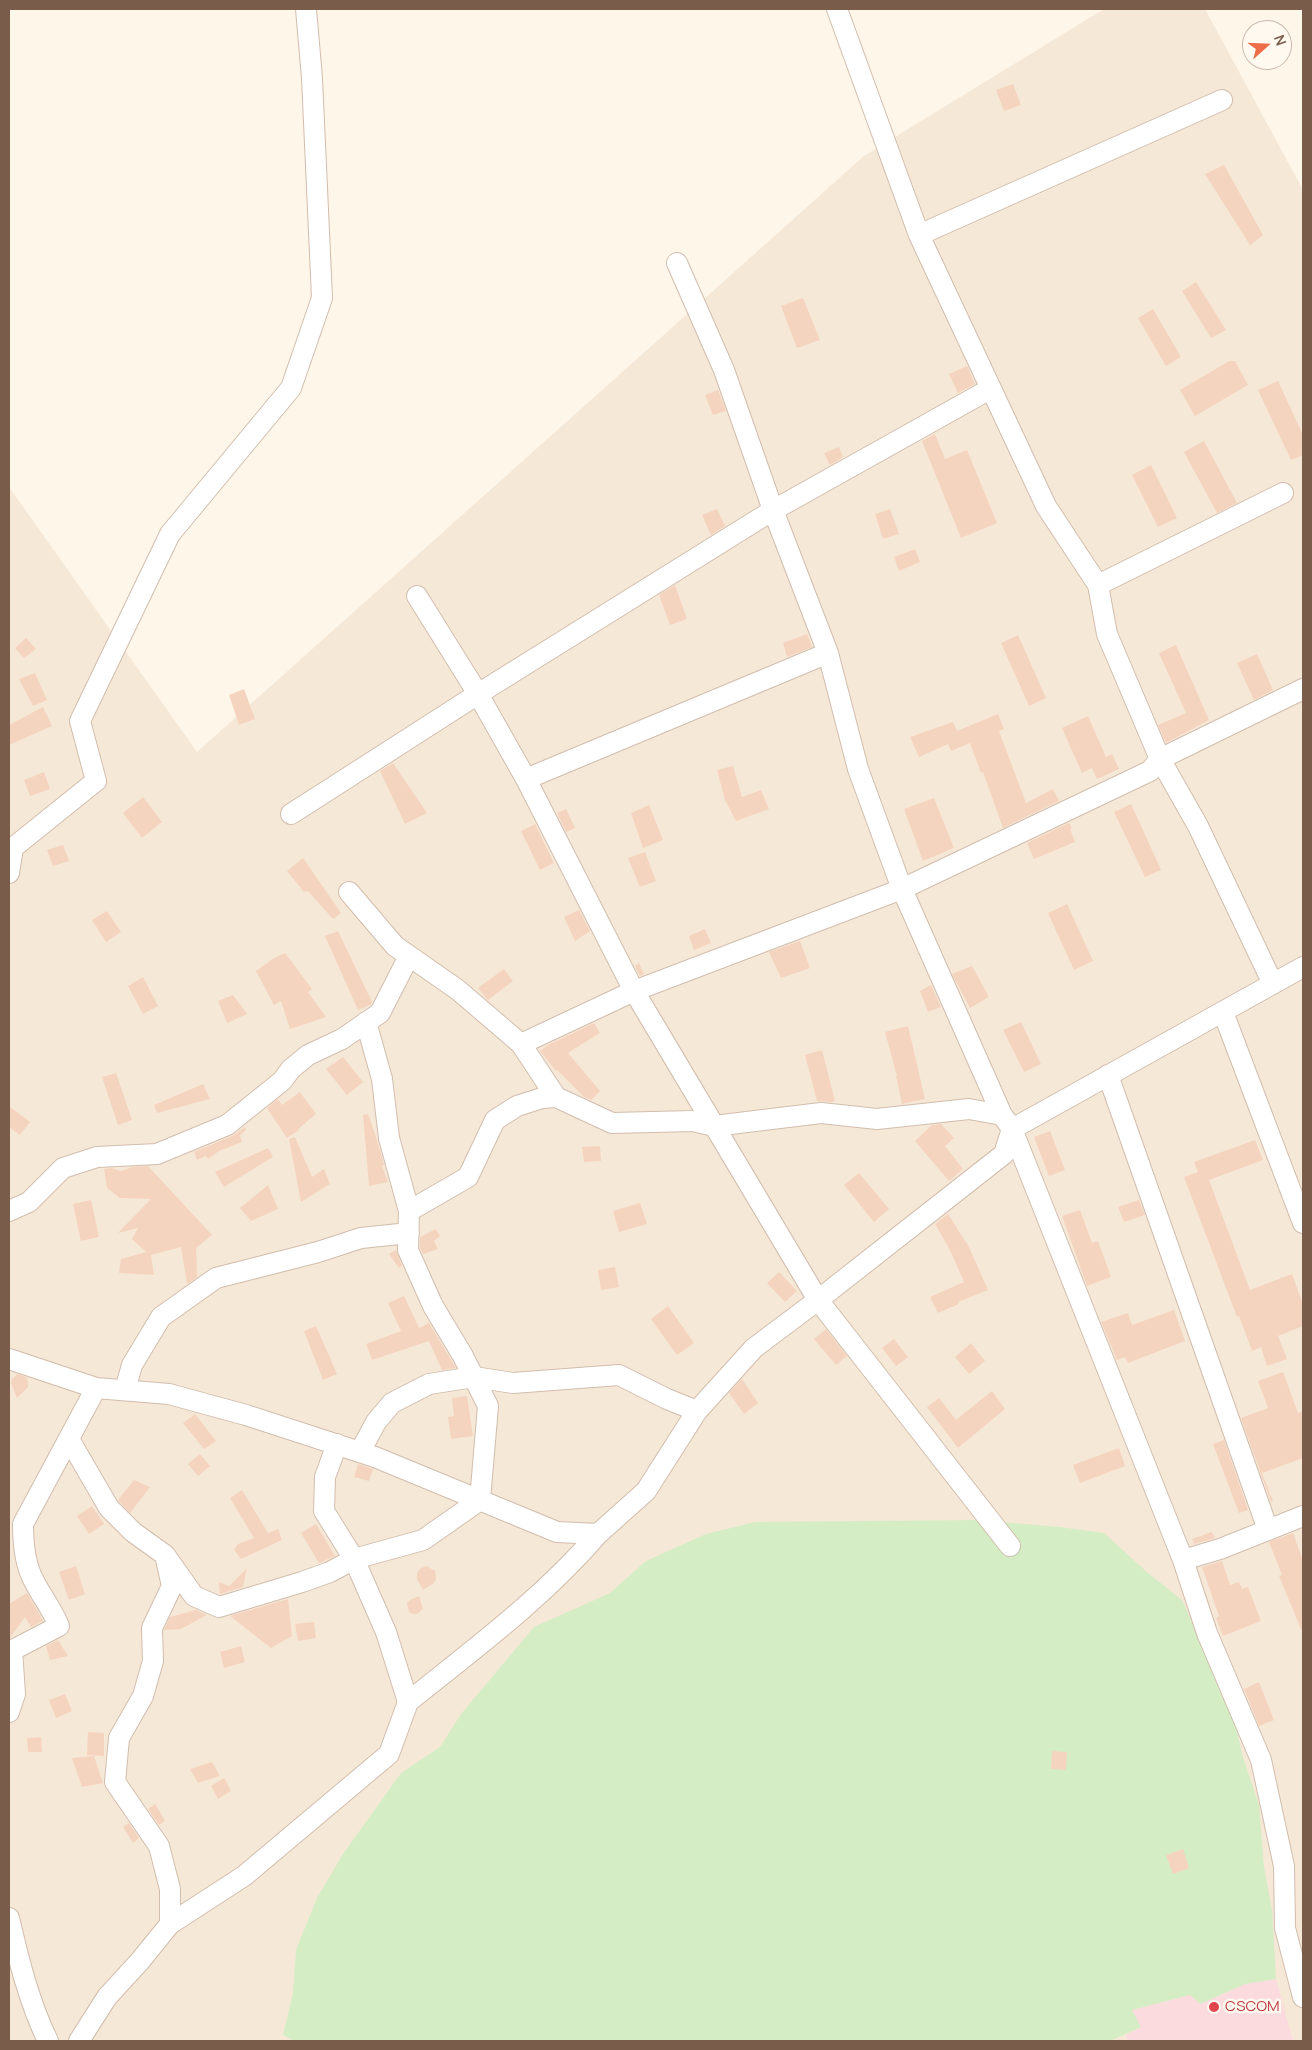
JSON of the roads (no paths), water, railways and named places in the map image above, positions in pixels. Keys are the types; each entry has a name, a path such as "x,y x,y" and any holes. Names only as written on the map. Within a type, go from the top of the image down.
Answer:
{"street":[{"path":"9,873 10,849 96,781 80,721 170,534 291,388 319,307 322,289 312,78 306,9"},
{"path":"837,9 919,235 1046,506 1098,585 1107,634 1160,759 1198,826 1274,984"},
{"path":"919,235 1222,100"},
{"path":"677,263 724,370 773,510 828,653 858,769 902,889 1007,1122 1183,1560 1208,1633 1261,1760 1284,1866 1285,1928 1296,1943 1303,1997"},
{"path":"291,814 478,694 773,510 990,389"},
{"path":"1098,585 1283,493"},
{"path":"417,596 478,694 526,779 634,991 818,1300 1010,1546"},
{"path":"526,779 828,653"},
{"path":"521,1044 634,991 902,889 1150,771 1160,759 1303,689"},
{"path":"349,892 396,946 458,990 521,1044 556,1097"},
{"path":"9,1211 29,1202 63,1168 97,1158 157,1154 227,1125 282,1081 308,1055 342,1039 380,1012 409,956"},
{"path":"409,1211 468,1177 495,1120 517,1106 542,1098 556,1097 612,1122 693,1121 714,1126 821,1113 877,1119 969,1109 1007,1122 1108,1075 1303,967"},
{"path":"1223,1012 1303,1222"},
{"path":"366,1022 382,1079 389,1138 409,1211 408,1250 433,1306 463,1356 488,1406 480,1500"},
{"path":"1108,1075 1268,1530"},
{"path":"79,2041 107,1997 170,1924 244,1876 389,1754 408,1702 500,1629 574,1562 598,1534 646,1491 697,1411 754,1348 1004,1154 1007,1122"},
{"path":"125,1390 132,1365 161,1316 216,1278 318,1252 361,1238 408,1233"},
{"path":"9,1359 96,1388 169,1394 246,1415 360,1452 557,1532 598,1534"},
{"path":"360,1452 376,1422 392,1403 429,1384 474,1377 513,1383 619,1375 667,1399 697,1411"},
{"path":"9,1712 15,1694 10,1651 59,1626 51,1607 33,1580 16,1521 69,1439 96,1388"},
{"path":"69,1439 110,1508 133,1532 165,1554 194,1596 219,1607 302,1582 330,1572 354,1559 423,1540 480,1500"},
{"path":"337,1444 325,1477 324,1511 354,1559 386,1632 408,1702"},
{"path":"1183,1560 1220,1549 1303,1516"},
{"path":"165,1554 172,1586 152,1628 153,1661 143,1696 119,1738 115,1782 159,1846 170,1889 170,1924"},
{"path":"9,1918 22,1973 37,2020 48,2041"}],"place":[{"name":"CSCOM","path":"1214,2007"}]}
